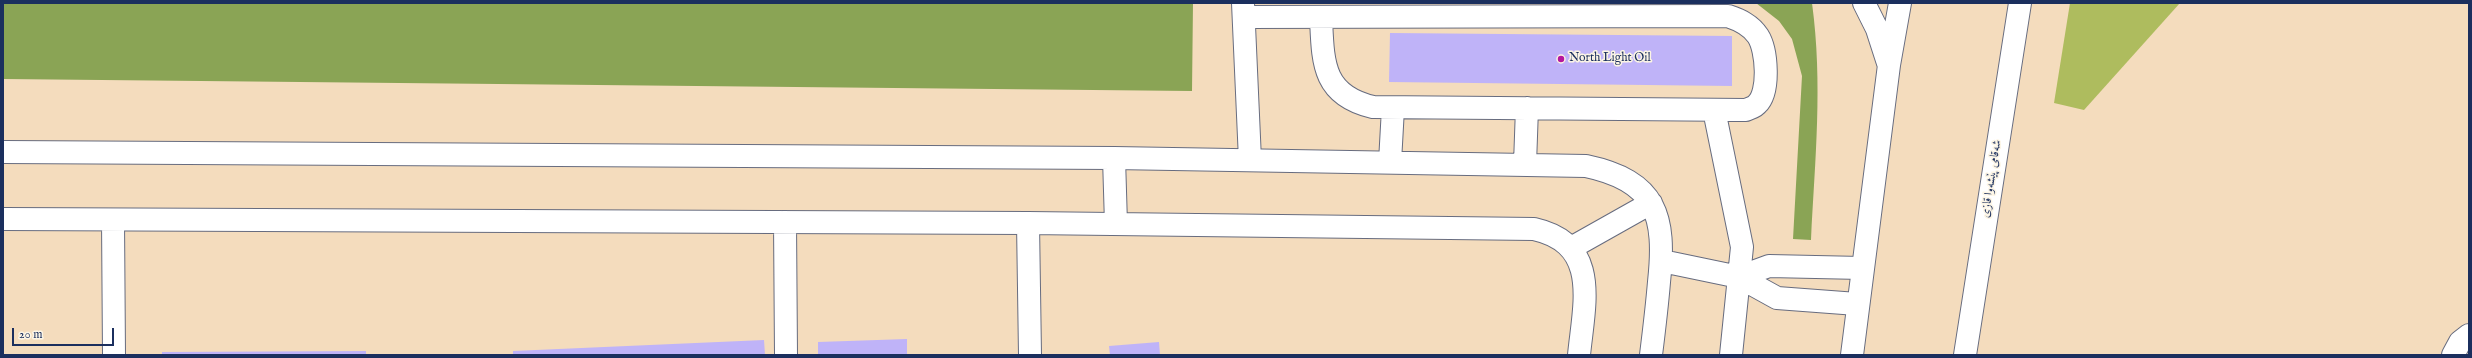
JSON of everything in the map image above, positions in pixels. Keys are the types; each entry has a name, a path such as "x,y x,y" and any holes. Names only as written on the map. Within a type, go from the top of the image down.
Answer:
{"main road":[{"path":"1864,3 1877,29 1889,65"},
{"path":"1852,355 1857,304 1889,65 1900,3"},
{"name":"شەقامی پێشەوا قازی","path":"1965,355 2020,3"},
{"path":"2015,36 2026,3"},
{"path":"1250,160 1243,10 1321,18 1728,16 1749,26 1763,46 1766,57 1763,96 1757,105 1746,110 1373,107 1360,104 1340,92 1331,83 1323,59 1321,18"},
{"path":"1390,162 1394,108"},
{"path":"1525,164 1527,108"},
{"path":"1714,110 1742,247 1731,355"},
{"path":"3,152 1114,158 1586,166 1605,170 1623,178 1638,189 1652,203 1660,221 1662,261 1651,355"},
{"path":"1114,158 1116,224"},
{"path":"1571,248 1652,203"},
{"path":"3,219 1028,223 1534,229 1554,235 1571,248 1579,259 1584,274 1585,289 1579,355"},
{"path":"113,220 114,355"},
{"path":"785,222 786,355"},
{"path":"1028,223 1030,355"},
{"path":"1662,261 1739,277 1777,298 1857,304"},
{"path":"1739,277 1769,266 1862,268"},
{"path":"2453,355 2460,342 2469,335"}],"green space":[{"path":"3,3 1193,3 1192,91 3,79"},
{"path":"1756,3 1812,3 1818,92 1811,240 1793,239 1802,76 1792,39 1779,21"},
{"path":"2070,3 2180,3 2084,110 2054,103"}],"building":[{"path":"1390,33 1732,36 1732,86 1389,82"},
{"path":"907,339 907,355 818,355 818,342"},
{"path":"764,340 765,355 513,355 513,351"},
{"path":"1159,342 1160,355 1110,355 1109,346"},
{"path":"366,351 366,355 162,355 162,352"}],"place":[{"name":"North Light Oil","path":"1561,59"}]}
